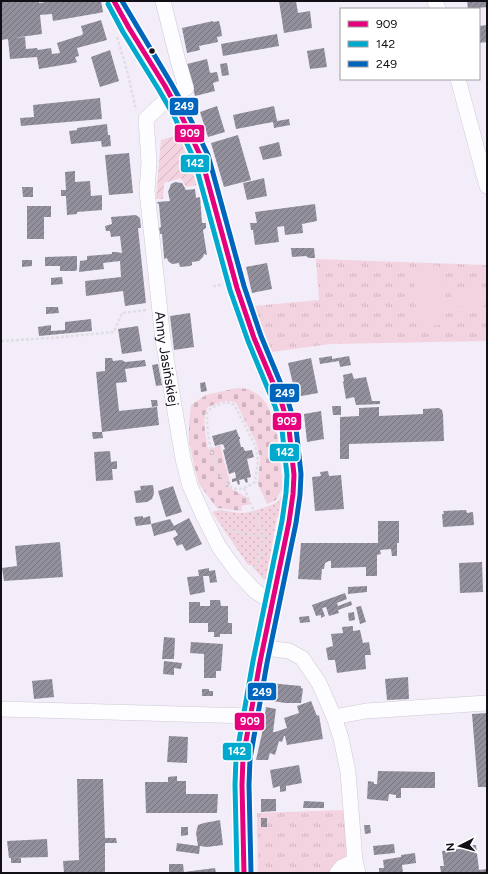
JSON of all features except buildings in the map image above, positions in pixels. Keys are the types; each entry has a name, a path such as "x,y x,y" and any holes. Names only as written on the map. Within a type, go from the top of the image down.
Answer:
{"street":[{"path":"114,1 171,97 187,126 201,157 237,288 254,338 282,404 289,429 294,475 293,494 274,601 250,716 243,758 242,785 244,873"},
{"path":"163,1 186,88 171,97"},
{"path":"458,80 487,186"},
{"name":"Anny Jasińskiej","path":"171,97 146,119 150,162 147,191 163,340 183,459 190,486 220,547 238,573 255,591 264,598 274,601"},
{"path":"264,647 274,650 289,651 302,658 319,683 334,717 341,738 348,772 356,867 342,867 337,873"},
{"path":"334,717 366,711 487,703"},
{"path":"1,709 250,716"}],"path":[{"path":"115,31 130,85"},
{"path":"1,341 114,332 122,313 153,309"},
{"path":"227,402 235,406 254,445 258,460 255,482 244,488 237,489 226,484 221,478 209,441 207,420 209,410 227,402"},
{"path":"244,488 264,535 268,539 274,541"},
{"path":"223,525 227,530 256,536 264,535"},
{"path":"255,573 252,570 256,566 264,535"}],"green space":[{"path":"179,135 197,185 186,187 181,178 164,183 163,199 156,199 161,140"},
{"path":"316,259 487,265 487,341 330,344 272,352 254,306 319,300"},
{"path":"439,265 444,325 417,327 413,267"},
{"path":"484,287 485,306 452,307 451,289"},
{"path":"237,388 248,389 259,395 266,403 276,425 283,487 276,500 267,504 258,484 260,458 256,442 236,403 225,401 208,407 204,422 208,449 220,446 230,483 228,487 248,498 250,504 241,506 242,511 217,508 199,484 189,441 191,405 206,395"},
{"path":"286,487 282,518 277,517 266,578 264,580 251,565 248,565 212,512 224,510 244,513 261,509 278,502"},
{"path":"346,810 348,846 345,857 331,873 258,873 257,813"}],"transit line":[{"name":"909","path":"114,1 165,86 201,157 237,288 254,338 282,404 289,429 294,475 293,494 289,522 260,662 243,758 242,785 244,873"},
{"name":"249","path":"122,1 171,83 208,155 244,286 261,336 288,401 296,428 301,474 300,495 296,523 267,663 250,759 249,785 251,873"},
{"name":"142","path":"108,4 123,32 174,116 194,159 230,290 248,341 275,406 282,430 287,475 286,493 282,521 253,661 236,758 235,785 237,873"}]}
